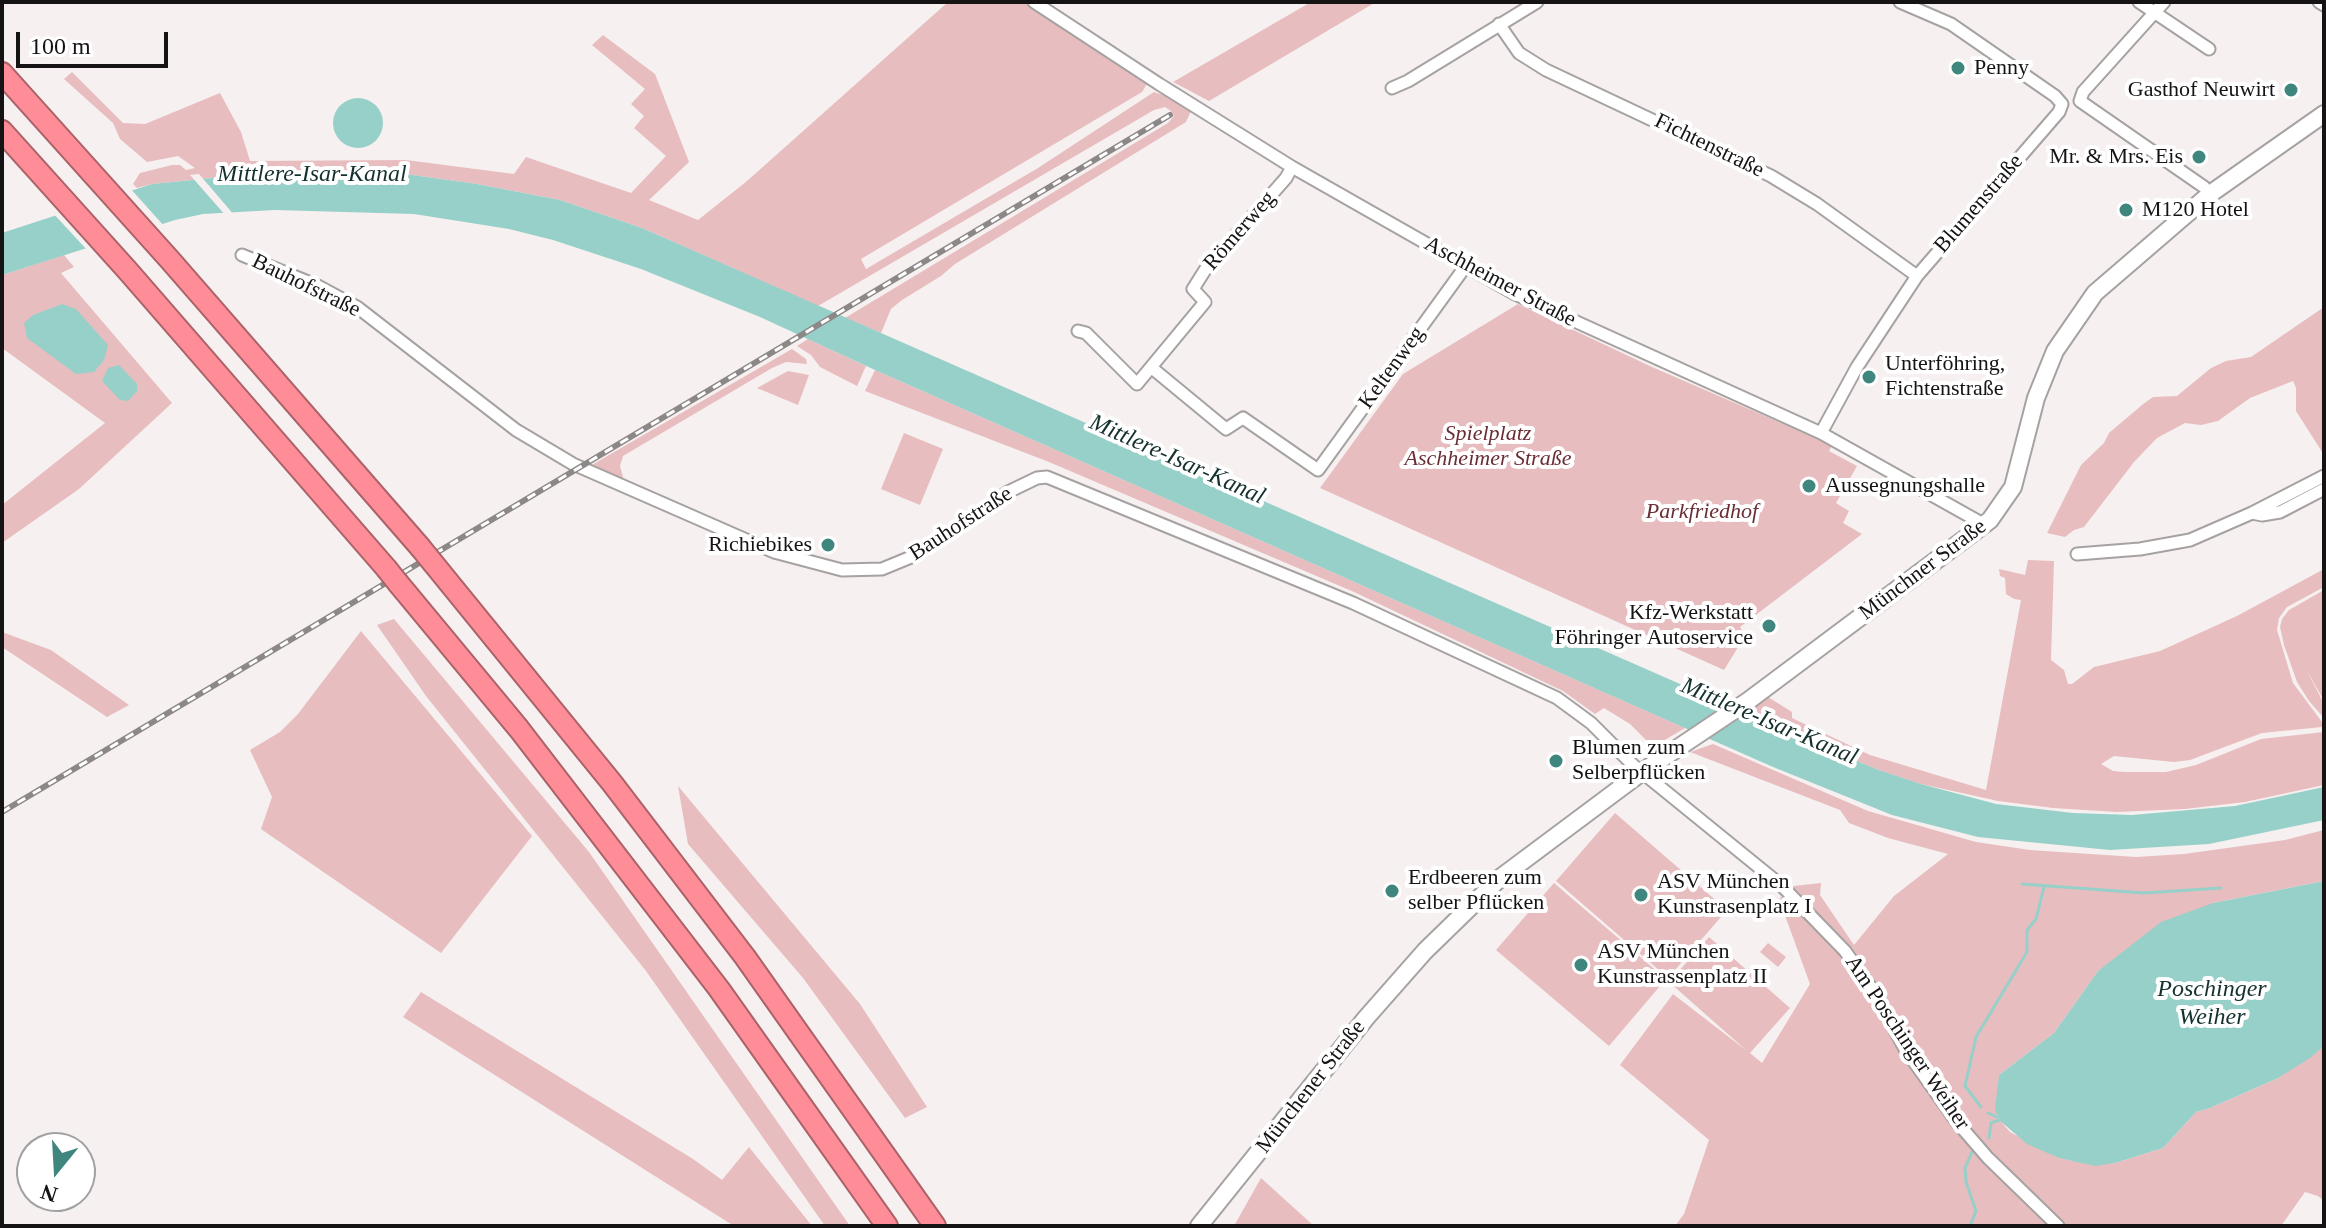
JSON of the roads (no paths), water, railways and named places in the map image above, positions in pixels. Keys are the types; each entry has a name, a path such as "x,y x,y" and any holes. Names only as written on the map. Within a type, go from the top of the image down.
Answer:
{"highway":[{"path":"2,73 170,260 426,555 550,705 700,897 864,1122 935,1226"},
{"path":"2,131 128,271 392,576 528,742 719,989 887,1226"}],"main road":[{"name":"Münchner Straße","path":"1425,951 1500,878 1642,772 1748,701 1985,525 2013,487 2036,398 2058,346 2095,293 2210,194 2324,114"},
{"name":"Münchener Straße","path":"1199,1226 1366,1018 1425,951"}],"street":[{"name":"Aschheimer Straße","path":"1034,2 1292,167 1465,267 1584,327 1821,433 1985,525"},
{"path":"1392,88 1537,2"},
{"path":"1900,2 1951,24 2062,104 2080,101 2210,194"},
{"path":"2139,2 2209,49"},
{"path":"2080,101 2083,92 2164,2"},
{"name":"Fichtenstraße","path":"1499,24 1519,53 1546,70 1771,176 1817,204 1917,276"},
{"name":"Blumenstraße","path":"1821,433 1857,367 1917,276 2059,112 2062,104"},
{"name":"Römerweg","path":"1152,368 1205,302 1193,289 1205,270 1286,178 1292,167"},
{"name":"Bauhofstraße","path":"242,255 318,286 357,307 516,430 573,464 774,552 842,570 882,569 916,555 1008,492 1037,478 1047,477 1353,603 1557,698 1591,723 1642,772"},
{"name":"Keltenweg","path":"1152,368 1226,429 1243,418 1318,470 1465,267"},
{"path":"1078,331 1086,333 1137,384 1152,368"},
{"path":"2077,554 2140,549 2190,540 2324,476"},
{"path":"2252,513 2280,512 2324,489"},
{"name":"Am Poschinger Weiher","path":"1642,772 1782,886 1845,951 1875,993 1905,1049 1956,1121 1988,1158 2058,1226"}],"water":[{"path":"348,99 368,99 382,113 382,133 368,147 348,147 334,133 334,113"},
{"name":"Mittlere-Isar-Kanal","path":"283,171 398,173 477,184 560,200 642,228 1787,731 1876,769 1921,784 1996,804 2073,813 2132,815 2235,806 2324,787 2324,820 2209,844 2110,850 1978,837 1892,815 1773,767 760,317 641,269 509,229 414,214 275,210 203,214 2,275 2,233 152,184"},
{"path":"62,304 76,309 108,345 104,360 94,372 76,374 27,338 24,323 33,315"},
{"path":"119,365 137,384 137,391 128,401 120,400 102,381 108,368"},
{"name":"Poschinger Weiher","path":"2324,881 2324,1046 2310,1058 2278,1078 2196,1112 2163,1148 2115,1163 2095,1166 2059,1158 2027,1144 1999,1120 1995,1109 1999,1075 2054,1033 2098,971 2161,922 2213,903"}],"waterway":[{"path":"2022,884 2144,893 2221,888"},
{"path":"1981,1107 1965,1086 1976,1037 2027,952 2027,930 2036,919 2044,887"},
{"path":"1988,1113 1997,1117"},
{"path":"1989,1138 1991,1123 1999,1120"},
{"path":"1970,1226 1976,1211 1966,1182 1965,1168 1972,1152"}],"railway":[{"path":"2,812 1170,115"}],"place":[{"name":"Penny","path":"1958,68"},
{"name":"Gasthof Neuwirt","path":"2291,90"},
{"name":"Mr. & Mrs. Eis","path":"2199,157"},
{"name":"M120 Hotel","path":"2126,210"},
{"name":"Unterföhring, Fichtenstraße","path":"1869,377"},
{"name":"Aussegnungshalle","path":"1809,486"},
{"name":"Richiebikes","path":"828,545"},
{"name":"Kfz-Werkstatt Föhringer Autoservice","path":"1769,626"},
{"name":"Blumen zum Selberpflücken","path":"1556,761"},
{"name":"Erdbeeren zum selber Pflücken","path":"1392,891"},
{"name":"ASV München Kunstrasenplatz I","path":"1641,895"},
{"name":"ASV München Kunstrassenplatz II","path":"1581,965"}],"park label":[{"name":"Spielplatz Aschheimer Straße","path":"1488,446"},
{"name":"Parkfriedhof","path":"1702,512"}]}
